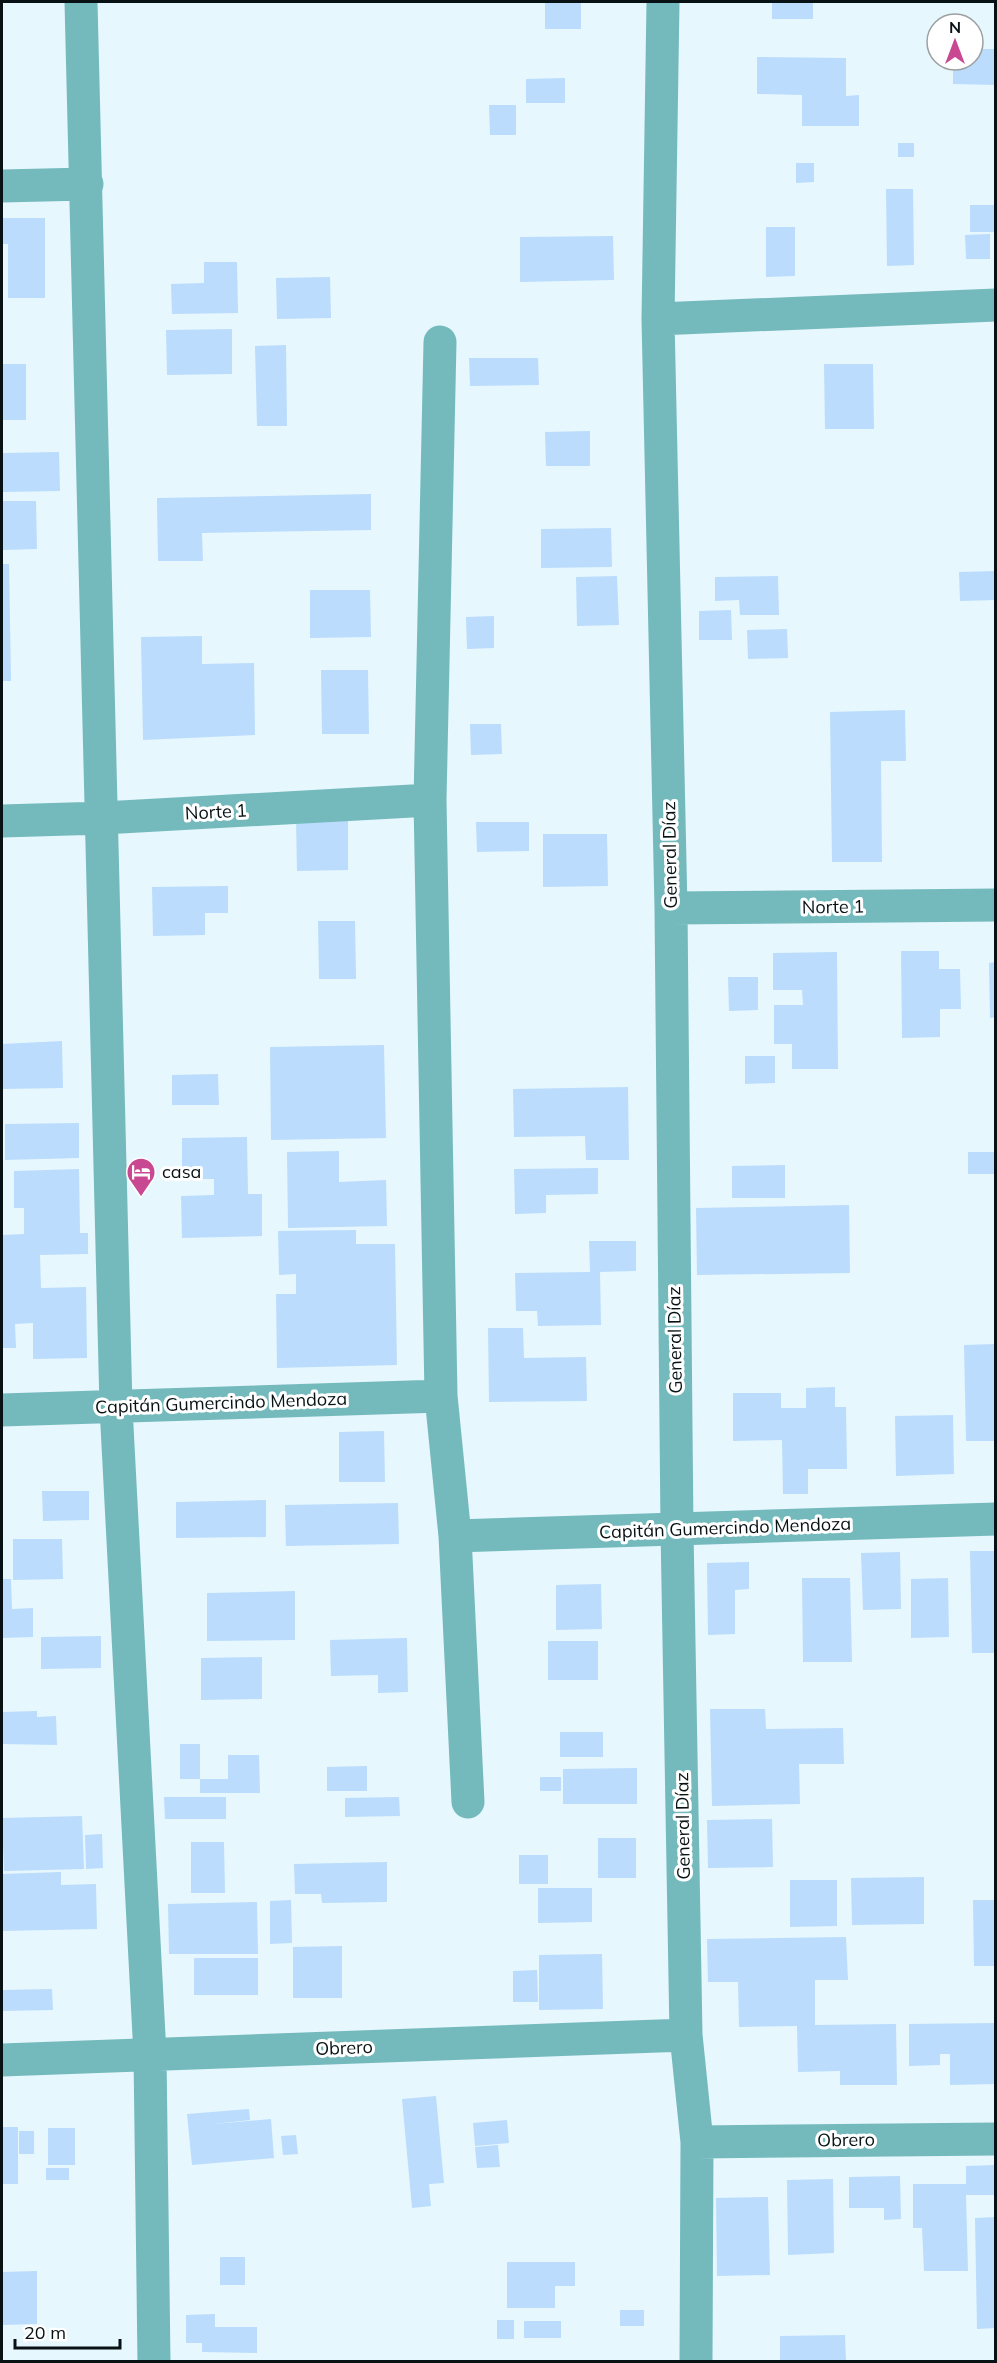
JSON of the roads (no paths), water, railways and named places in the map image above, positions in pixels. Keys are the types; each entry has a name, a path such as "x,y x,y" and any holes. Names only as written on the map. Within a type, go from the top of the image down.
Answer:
{"street":[{"path":"81,2 116,1407 150,2055 154,2361"},
{"name":"General Díaz","path":"663,2 658,319 671,908 677,1530 687,2036 697,2142 696,2361"},
{"path":"2,186 87,184"},
{"path":"658,319 996,305"},
{"path":"440,342 430,800 441,1396 455,1536 468,1802"},
{"name":"Norte 1","path":"2,821 103,818 430,800"},
{"name":"Norte 1","path":"671,908 996,905"},
{"name":"Capitán Gumercindo Mendoza","path":"2,1410 441,1396"},
{"name":"Capitán Gumercindo Mendoza","path":"455,1536 996,1519"},
{"name":"Obrero","path":"2,2060 687,2036"},
{"name":"Obrero","path":"697,2142 996,2139"}],"place":[{"name":"casa","path":"141,1198"}]}
